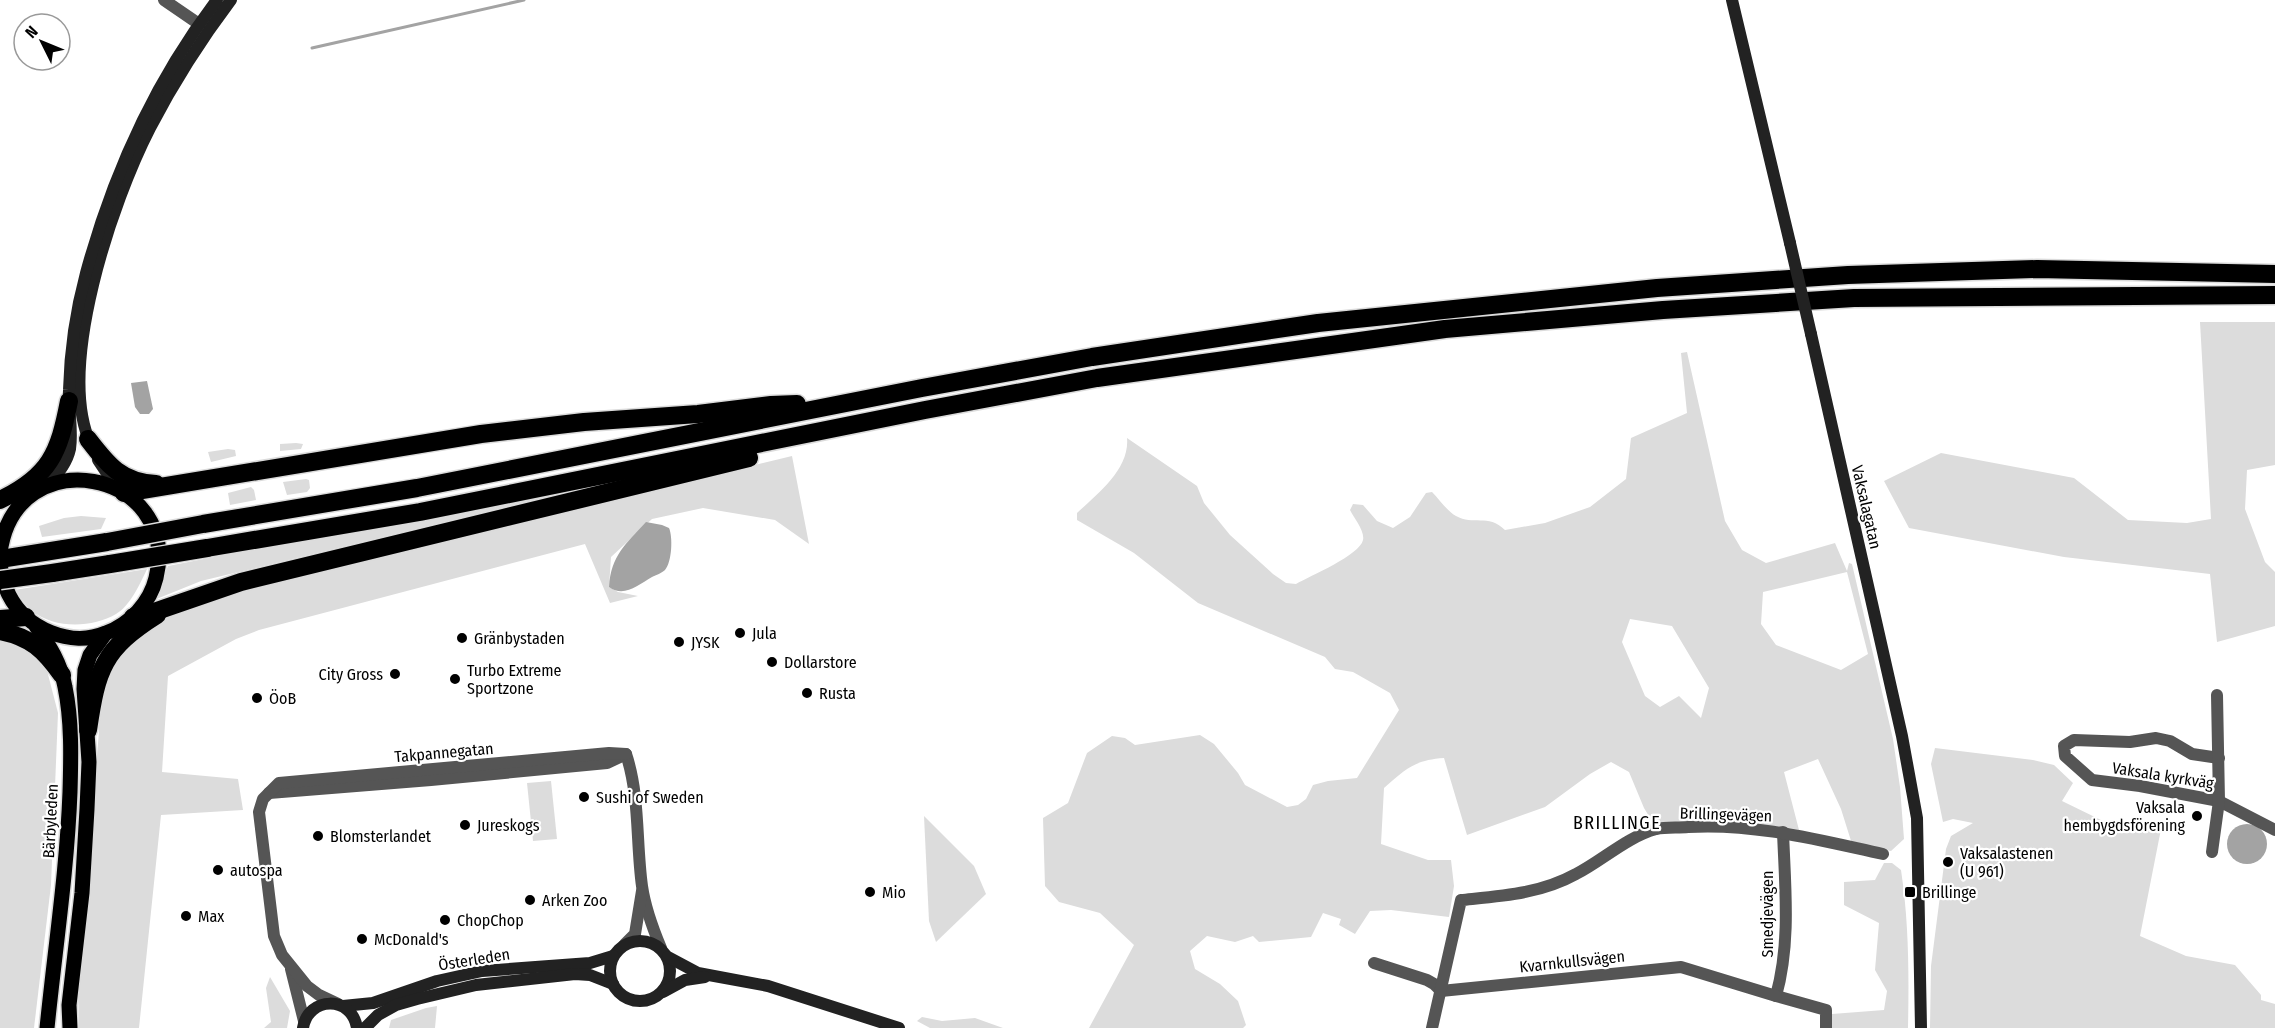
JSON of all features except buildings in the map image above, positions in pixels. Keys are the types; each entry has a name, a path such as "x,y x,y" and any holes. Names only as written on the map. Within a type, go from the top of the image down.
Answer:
{"highway":[{"path":"0,559 417,488 838,404 1069,361 1318,323 1658,288 1848,275 2037,269 2275,273"},
{"path":"0,580 420,512 925,410 1097,378 1445,329 1663,310 1854,298 2275,296"},
{"path":"0,500 38,476 53,457 62,434 69,401"},
{"path":"120,490 179,485 481,434 771,405 838,404"},
{"path":"133,617 241,582 331,559 815,442 894,426 925,410"},
{"path":"88,439 103,459 124,476 151,483 179,485"},
{"path":"0,506 33,494"},
{"path":"88,730 98,674 107,658 134,631 175,604"},
{"path":"0,619 30,621"},
{"path":"0,631 13,633 30,641 45,652 62,675"}],"main road":[{"path":"0,553 5,528 15,511 33,494 49,484 61,470 70,448 71,356 78,312 86,273 115,181 165,76 217,0"},
{"path":"30,621 60,636 79,639 105,634 133,617 145,603 154,586 159,566 156,535 148,519 136,504 105,473 88,439 81,413 80,361 89,303 113,218 133,165 149,129 185,64 231,0"},
{"name":"Vaksalagatan","path":"1732,0 1790,243 1902,736 1917,818 1921,1028"},
{"path":"49,484 80,478 120,490"},
{"name":"Bärbyleden","path":"0,565 9,596 49,645 62,675 70,721 69,807 64,890 47,1028"},
{"path":"70,1028 69,1005 82,893 87,809 88,730 84,689 85,670 90,656 105,634"},
{"path":"712,976 685,980 646,1001 635,1001 619,993 613,984 609,970 613,956 625,944 645,940 698,973 768,986 899,1028"},
{"path":"662,993 671,974 664,952"},
{"name":"Österleden","path":"303,1026 309,1012 328,1003 341,1005 372,1003 437,981 482,971 590,963 613,956"},
{"name":"Österleden","path":"364,1028 378,1015 396,1005 476,985 575,974 590,975 613,984"},
{"path":"341,1005 353,1016 357,1028"}],"street":[{"path":"164,0 199,24"},
{"name":"Vaksala kyrkväg","path":"2212,852 2219,801 2217,695"},
{"name":"Vaksala kyrkväg","path":"2219,758 2192,754 2170,741 2156,738 2112,742 2074,741 2064,746 2066,756 2092,780 2140,786 2219,801 2275,830"},
{"name":"Takpannegatan","path":"341,1005 319,995 291,968 282,956 274,936 259,812 263,799 279,783 609,753 626,754 632,772 642,887 654,933 664,952"},
{"name":"Brillingevägen","path":"1432,1028 1461,900 1516,895 1540,890 1574,876 1618,848 1656,829 1740,827 1783,832 1883,854"},
{"name":"Smedjevägen","path":"1776,996 1783,971 1786,944 1783,832"},
{"name":"Takpannegatan","path":"625,944 635,934 642,887"},
{"path":"1374,963 1427,980 1441,991"},
{"name":"Kvarnkullsvägen","path":"1441,991 1681,967 1776,996"},
{"name":"Takpannegatan","path":"291,968 303,1026"},
{"path":"1776,996 1826,1010 1826,1028"}],"shaded area":[{"path":"2200,322 2275,322 2275,465 2247,470 2245,509 2265,562 2275,572 2275,626 2217,642 2210,574 2064,557 1909,528 1884,481 1941,453 2074,478 2128,520 2187,523 2211,519"},
{"path":"1687,352 1725,521 1742,550 1766,563 1835,543 1847,571 1849,563 1852,564 1893,739 1904,839 1891,851 1852,844 1841,809 1818,759 1784,772 1799,830 1699,822 1655,826 1644,808 1629,772 1611,762 1590,774 1545,807 1467,835 1444,758 1425,761 1405,771 1384,788 1381,844 1428,860 1451,860 1454,886 1449,917 1391,910 1370,911 1355,934 1339,925 1341,919 1323,913 1311,937 1259,942 1253,936 1235,942 1207,936 1190,951 1195,969 1220,984 1238,1001 1246,1025 1243,1028 1089,1028 1134,945 1100,913 1059,902 1045,886 1043,818 1068,803 1087,753 1112,736 1125,738 1135,745 1200,735 1214,744 1245,785 1287,807 1298,805 1306,799 1313,785 1357,778 1399,710 1390,693 1353,672 1335,669 1325,657 1198,603 1134,553 1077,520 1077,513 1111,480 1118,470 1127,449 1127,438 1197,486 1204,503 1230,535 1273,574 1286,583 1296,584 1323,571 1360,546 1363,536 1350,510 1353,504 1363,505 1377,521 1393,528 1410,517 1426,493 1432,492 1456,516 1468,520 1493,522 1505,530 1545,523 1590,507 1626,479 1631,438 1687,413 1681,353","holes":["1847,572 1868,654 1841,670 1776,645 1761,624 1763,592","1630,619 1672,626 1709,688 1701,718 1679,696 1660,707 1645,696 1622,642"]},
{"path":"147,381 153,409 149,414 140,414 135,407 131,383"},
{"path":"280,444 303,444 301,449 280,451"},
{"path":"235,450 236,456 211,462 208,452"},
{"path":"792,456 809,544 775,520 703,508 652,519 611,557 609,587 618,592 638,596 610,603 585,544 259,630 236,639 168,676 162,772 238,779 243,810 161,815 139,1028 79,1028 78,991 99,731 92,690 123,634 228,594"},
{"path":"680,465 201,581 154,600 168,566"},
{"path":"309,480 310,488 307,492 287,495 283,482"},
{"path":"251,487 256,500 230,505 228,493"},
{"path":"81,516 106,518 101,529 42,537 39,526 64,518"},
{"path":"646,522 669,528 671,549 665,570 626,591 609,587 616,558"},
{"path":"147,569 126,606 106,619 85,624 62,624 41,617 30,609 14,590"},
{"path":"0,629 43,655 58,713 51,885 34,1028 0,1028"},
{"path":"1935,748 2033,760 2054,765 2073,783 2062,801 2103,821 2161,829 2140,936 2186,956 2235,965 2261,995 2261,1000 2275,1004 2275,1028 1930,1028 1931,966 1946,849 1951,836 1973,823 1953,819 1943,822 1931,764"},
{"path":"551,781 557,839 533,841 527,783"},
{"path":"924,816 974,866 986,894 936,942 929,921"},
{"path":"2247,824 2261,830 2267,844 2261,858 2247,864 2233,858 2227,844 2233,830"},
{"path":"1884,863 1892,863 1901,870 1908,949 1908,1028 1832,1028 1832,1014 1884,1010 1887,991 1875,970 1879,923 1844,905 1844,882 1875,880"},
{"path":"270,977 290,1011 287,1028 264,1028 271,1022 266,988"},
{"path":"437,1006 435,1028 389,1028 391,1020"},
{"path":"922,1017 942,1021 975,1018 1003,1028 930,1028 917,1021"}],"waterway":[{"path":"312,48 524,0"}],"place":[{"name":"Jula","path":"740,633"},
{"name":"Gränbystaden","path":"462,638"},
{"name":"JYSK","path":"679,642"},
{"name":"Dollarstore","path":"772,662"},
{"name":"City Gross","path":"395,674"},
{"name":"Turbo Extreme Sportzone","path":"455,679"},
{"name":"Rusta","path":"807,693"},
{"name":"ÖoB","path":"257,698"},
{"name":"Sushi of Sweden","path":"584,797"},
{"name":"Vaksala hembygdsförening","path":"2197,816"},
{"name":"Jureskogs","path":"465,825"},
{"name":"Blomsterlandet","path":"318,836"},
{"name":"Vaksalastenen (U 961)","path":"1948,862"},
{"name":"autospa","path":"218,870"},
{"name":"Mio","path":"870,892"},
{"name":"Brillinge","path":"1910,892"},
{"name":"Arken Zoo","path":"530,900"},
{"name":"Max","path":"186,916"},
{"name":"ChopChop","path":"445,920"},
{"name":"McDonald's","path":"362,939"}],"district":[{"name":"BRILLINGE","path":"1617,823"}]}
